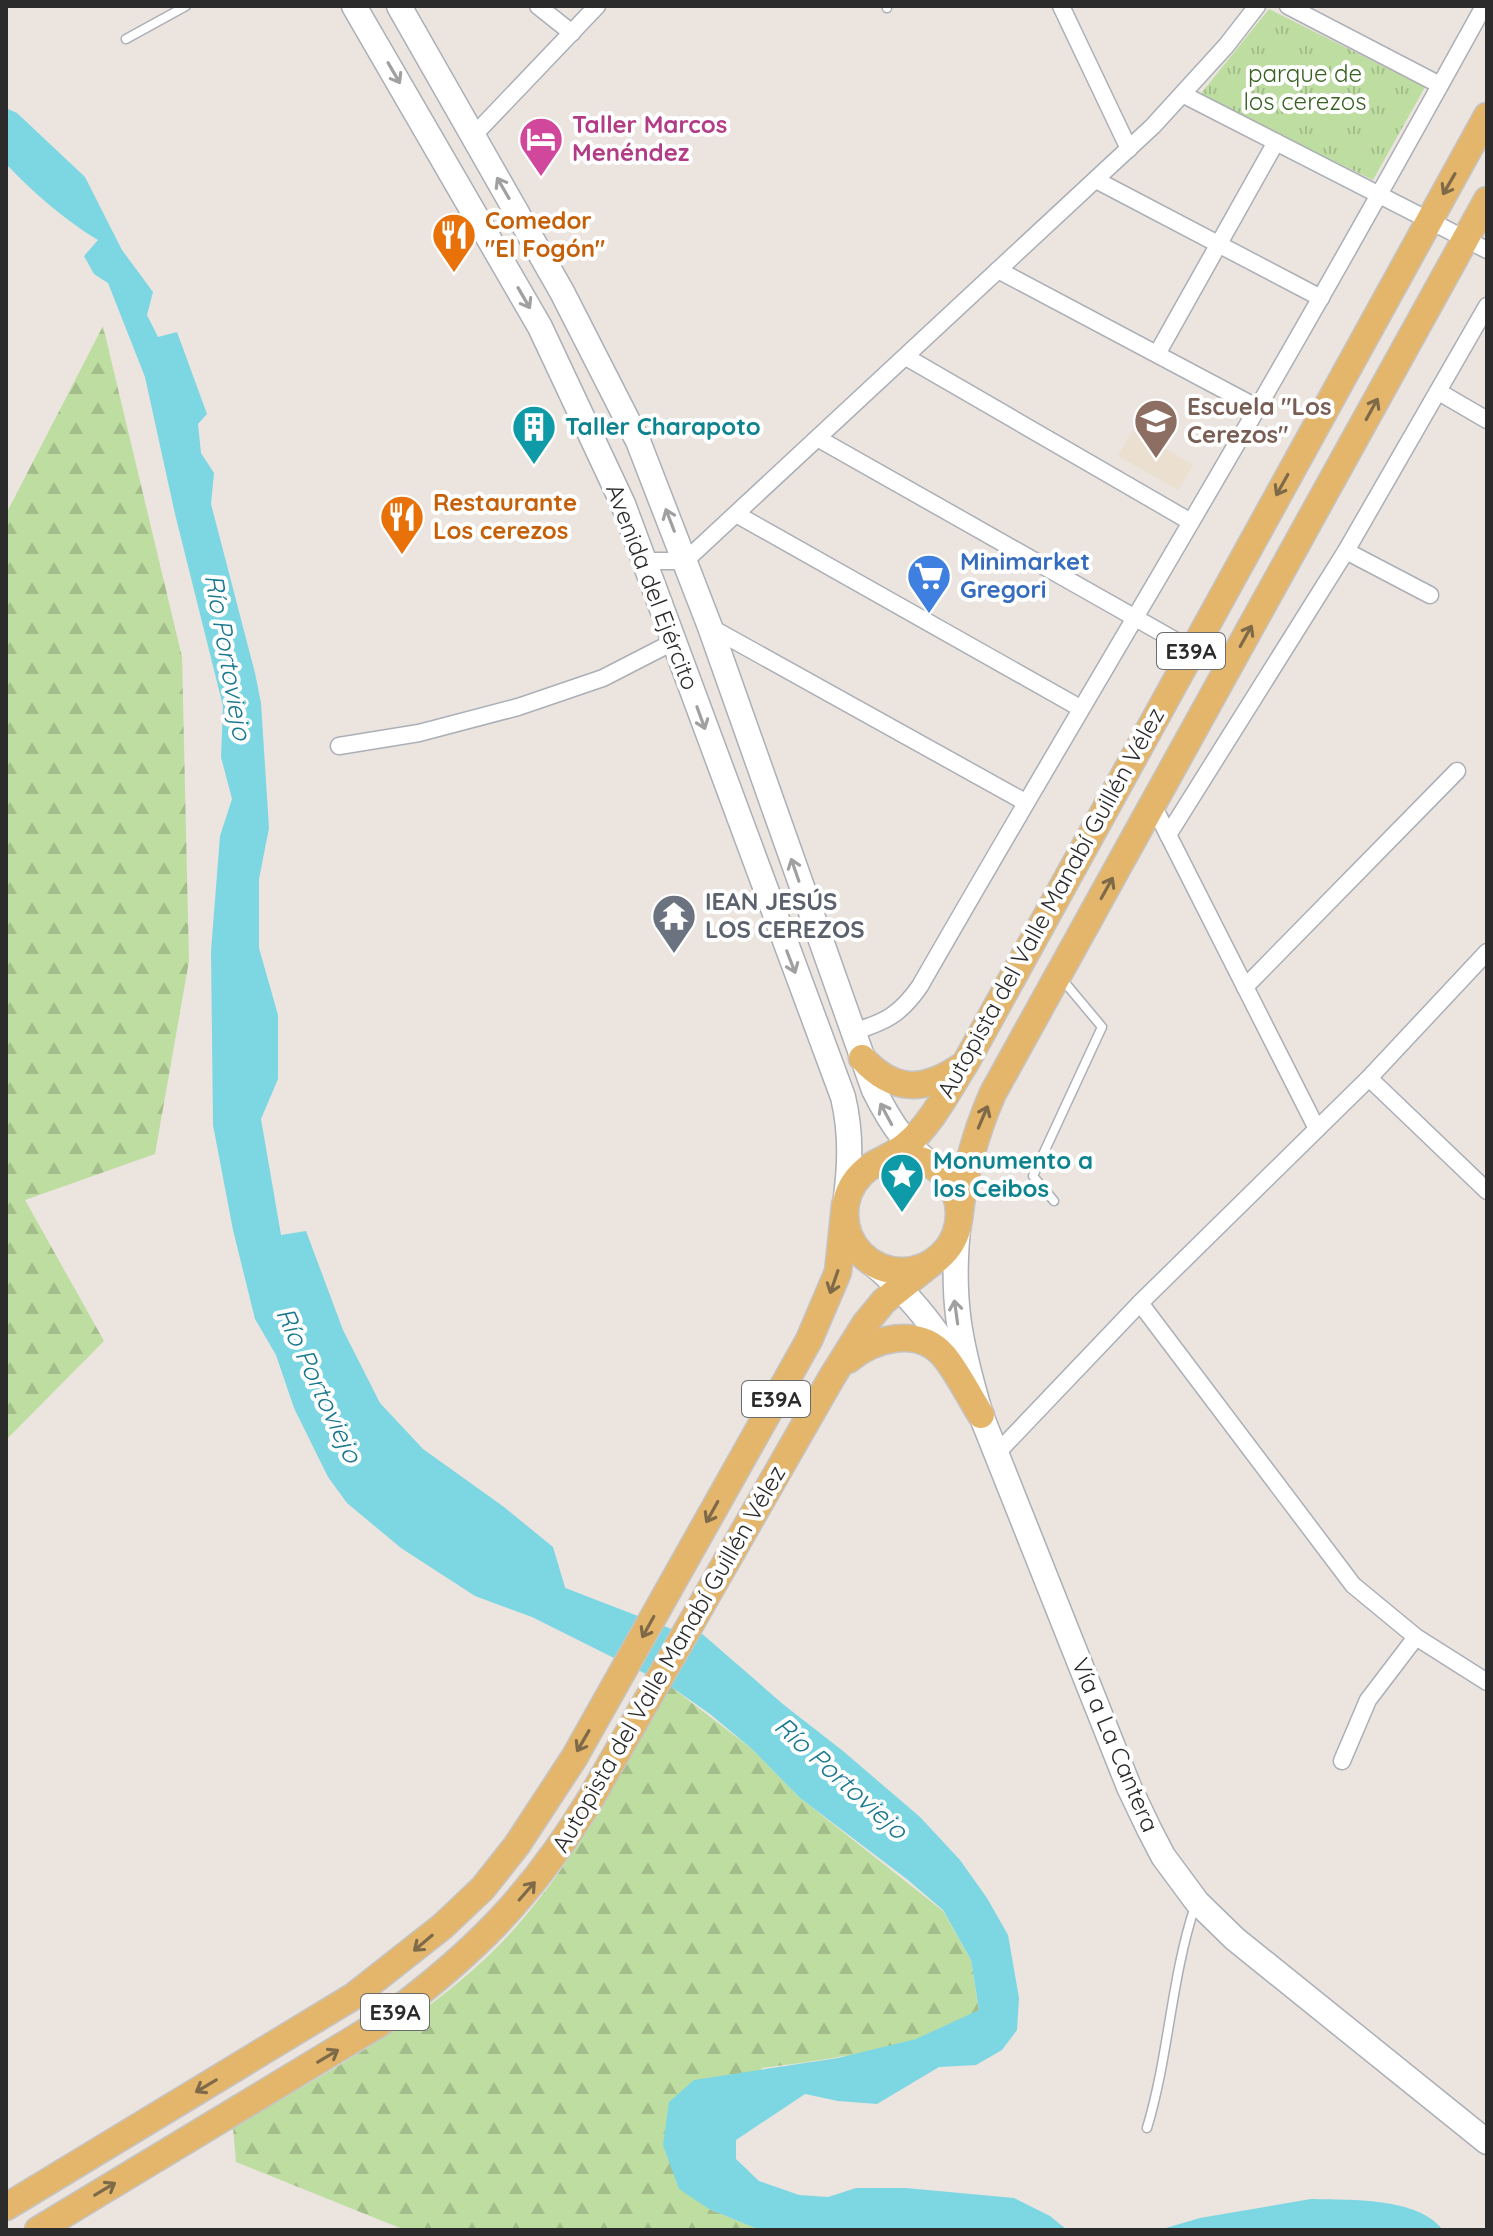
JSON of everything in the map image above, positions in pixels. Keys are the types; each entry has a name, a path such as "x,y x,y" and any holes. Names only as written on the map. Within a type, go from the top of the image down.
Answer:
{"main road":[{"name":"Avenida del Ejército","path":"354,6 540,327 645,561 843,1097 851,1152 845,1205"},
{"name":"Avenida del Ejército","path":"399,6 562,292 638,441 710,627 862,1058 884,1110 907,1144 938,1170"},
{"name":"Autopista del Valle Manabí Guillén Vélez","path":"872,1166 907,1144 932,1115 965,1064 1487,116"},
{"name":"Autopista del Valle Manabí Guillén Vélez","path":"959,1219 964,1177 978,1126 993,1093 1153,805 1476,244 1487,200"},
{"path":"601,458 638,441"},
{"path":"862,1058 883,1077 911,1086 939,1081 965,1064"},
{"path":"872,1166 885,1160 913,1158 938,1170 950,1184 957,1201 959,1219"},
{"name":"E39A","path":"845,1205 859,1176 872,1166"},
{"path":"845,1205 849,1236 857,1249 899,1288 935,1329 948,1348 981,1415"},
{"name":"Autopista del Valle Manabí Guillén Vélez","path":"6,2207 354,1996 443,1926 483,1888 553,1792 798,1360 838,1272 845,1205"},
{"name":"E39A","path":"938,1258 955,1234 959,1219"},
{"name":"Vía a La Cantera","path":"959,1219 953,1265 955,1305 981,1415 1129,1787 1163,1856 1197,1902 1235,1939 1487,2142"},
{"path":"868,1260 891,1270 903,1271 927,1265 938,1258"},
{"name":"Autopista del Valle Manabí Guillén Vélez","path":"38,2230 377,2025 427,1989 499,1924 560,1850 865,1324 884,1301 938,1258"},
{"path":"832,1377 862,1348 877,1340 895,1337 912,1340 943,1354 981,1415"}],"street":[{"path":"538,6 572,33"},
{"path":"473,136 597,6"},
{"path":"1061,6 1129,149"},
{"path":"645,561 685,561 1129,149 1184,95 1257,6"},
{"path":"1288,6 1440,85"},
{"name":"E39A","path":"853,1032 891,1018 908,1003 1258,408 1484,6"},
{"path":"1184,95 1476,244"},
{"path":"1157,354 1276,142"},
{"path":"1096,180 1321,298"},
{"path":"998,270 1258,408"},
{"path":"1168,835 1346,551 1487,306"},
{"path":"1471,335 1487,344"},
{"path":"906,357 1191,522"},
{"path":"1439,392 1487,420"},
{"path":"819,439 1192,650"},
{"path":"736,514 1080,708"},
{"path":"1346,551 1430,595"},
{"path":"710,627 1025,802"},
{"path":"339,746 419,733 518,707 603,678 675,641"},
{"path":"1245,987 1457,771"},
{"path":"1153,805 1317,1129"},
{"path":"997,1453 1140,1303 1369,1078 1487,952"},
{"path":"1369,1078 1487,1191"},
{"path":"1140,1303 1353,1585 1416,1637 1487,1682"},
{"path":"1342,1761 1368,1700 1416,1637"}],"lane":[{"path":"126,39 186,6"},
{"path":"1054,1201 1033,1176 1102,1027 1058,975"},
{"path":"1147,2128 1160,2086 1183,1943 1197,1902"}],"shaded area":[{"name":"Escuela \"Los Cerezos\"","path":"1133,430 1193,465 1178,490 1118,456"}],"green space":[{"name":"parque de los cerezos","path":"1269,9 1425,87 1373,180 1199,96"},
{"path":"103,326 182,657 189,961 155,1154 25,1200 104,1341 6,1440 6,514"},
{"path":"670,1686 752,1749 800,1798 943,1911 971,1960 979,2011 930,2035 903,2043 845,2056 762,2068 709,2209 760,2230 405,2230 236,2162 233,2127 345,2062 419,2013 486,1958 516,1927 580,1841"}],"water":[{"path":"6,108 17,113 85,177 122,250 153,292 147,315 158,337 177,332 207,414 198,424 201,453 214,473 211,504 261,703 269,828 259,879 259,948 278,1015 278,1079 261,1119 281,1235 306,1231 343,1330 380,1403 423,1449 504,1507 553,1547 573,1614 614,1634 700,1632 920,1817 960,1860 1008,1935 1019,1998 1017,2030 1002,2050 976,2065 939,2067 877,2104 805,2094 736,2140 736,2159 759,2181 799,2195 828,2197 856,2188 906,2188 1014,2198 1050,2216 1067,2230 760,2230 709,2209 679,2189 663,2145 669,2102 694,2080 838,2058 916,2039 979,2010 971,1960 943,1910 800,1798 752,1749 710,1714 670,1686 532,1617 475,1596 401,1548 347,1503 328,1477 294,1408 276,1355 255,1319 233,1230 213,1125 211,951 220,836 232,799 221,757 223,706 175,514 145,377 108,283 94,274 84,256 98,240 49,205 6,164"},
{"path":"1311,2199 1382,2202 1401,2206 1432,2219 1443,2230 1159,2230 1200,2218"}],"waterway":[{"name":"Río Portoviejo","path":"526,1592 676,1650"}],"place":[{"name":"Taller Marcos Menéndez","path":"541,178"},
{"name":"Comedor \"El Fogón\"","path":"454,274"},
{"name":"Escuela \"Los Cerezos\"","path":"1156,460"},
{"name":"Taller Charapoto","path":"534,466"},
{"name":"Restaurante Los cerezos","path":"402,556"},
{"name":"Minimarket Gregori","path":"929,615"},
{"name":"IEAN JESÚS LOS CEREZOS","path":"674,955"},
{"name":"Monumento a los Ceibos","path":"902,1214"}]}
